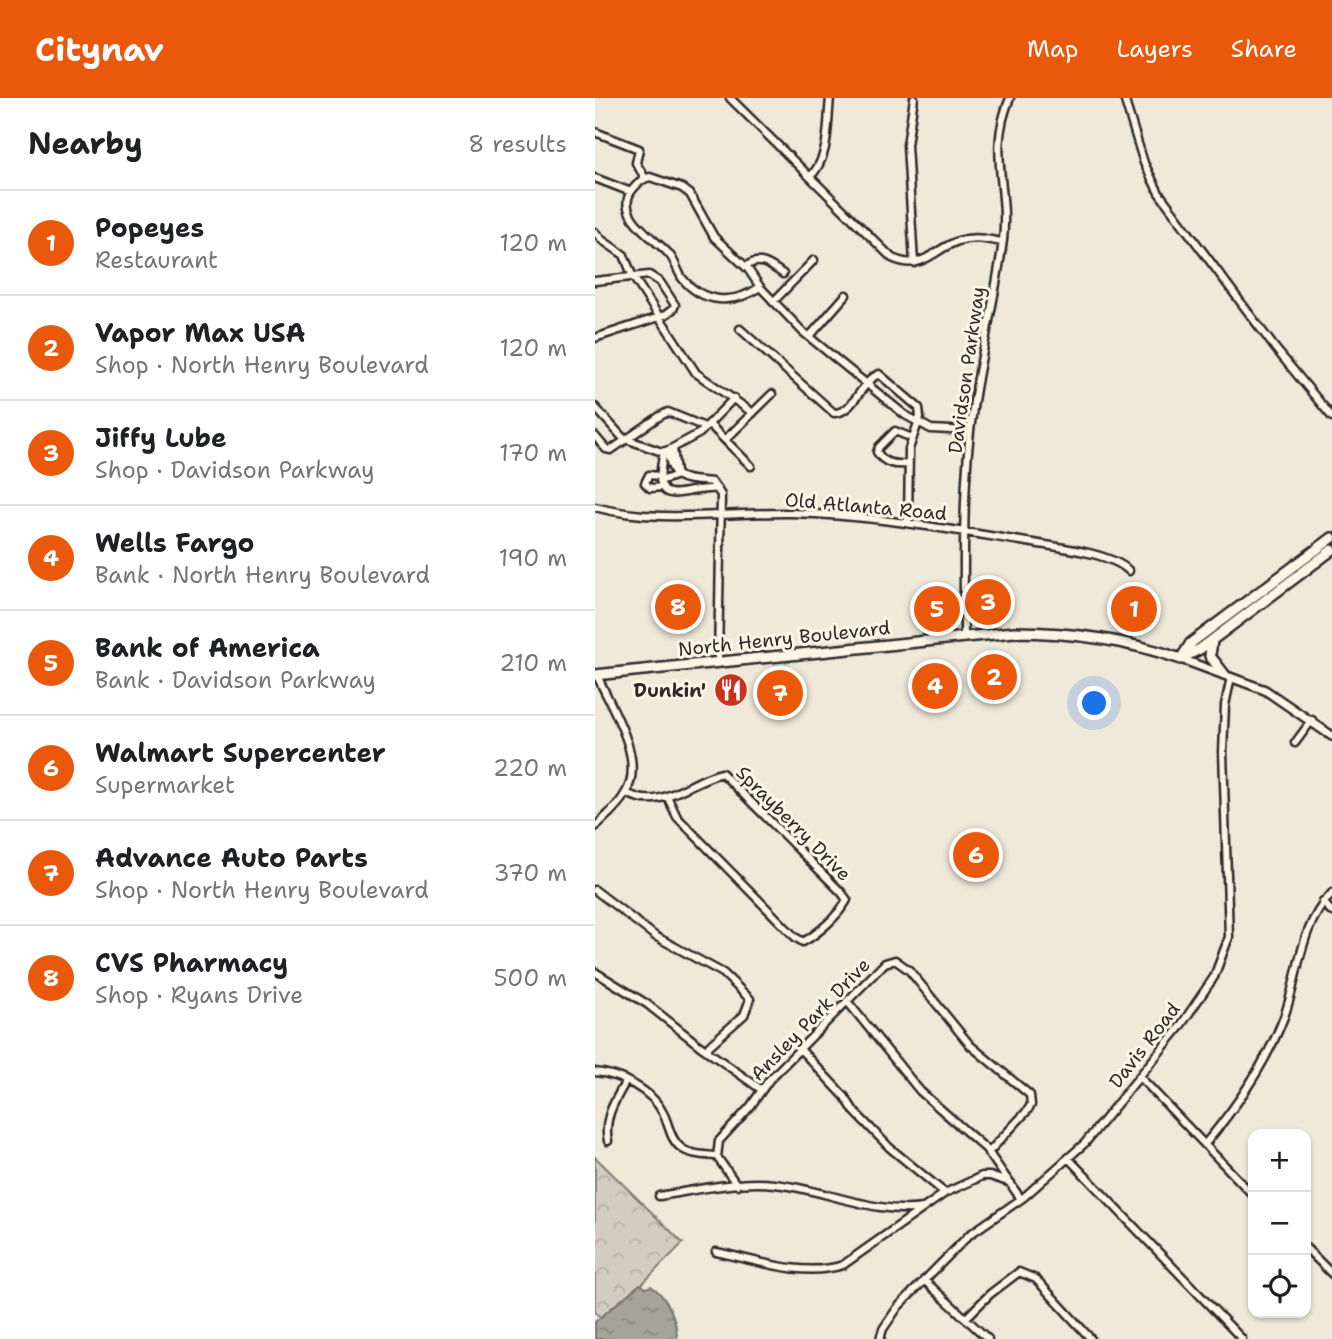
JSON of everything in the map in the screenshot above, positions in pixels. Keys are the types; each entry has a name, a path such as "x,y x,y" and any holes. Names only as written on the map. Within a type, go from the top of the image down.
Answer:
{"highway":[{"path":"1181,659 1191,643 1332,538"},
{"path":"1181,659 1212,640 1332,550"},
{"name":"North Henry Boulevard","path":"596,675 1014,632 1067,634 1140,646 1181,659"},
{"path":"1212,640 1210,656 1227,675"}],"main road":[{"name":"North Henry Boulevard","path":"1181,659 1265,690 1332,736"}],"street":[{"path":"730,98 884,252 899,261 914,263 927,260 947,246 964,240 983,238 1002,242"},
{"path":"810,177 819,167 824,155 830,98"},
{"path":"914,98 907,145 914,263"},
{"name":"Davidson Parkway","path":"964,636 970,431 1002,242 998,136 1010,98"},
{"path":"1124,98 1144,163 1159,194 1275,348 1332,417"},
{"path":"595,132 639,149 636,163 645,178"},
{"path":"760,287 745,296 729,300 711,298 694,289 681,276 669,254 640,229 628,205 631,192 645,178 653,177 688,192 714,237 746,267 773,302 809,337 918,423 931,429 970,431"},
{"path":"595,178 631,192"},
{"path":"595,232 624,255 632,275 699,376 753,413"},
{"path":"773,302 814,260"},
{"path":"746,267 751,262 759,261 783,274"},
{"path":"595,281 643,274 655,277 675,303 673,309 659,317 595,338"},
{"path":"809,337 846,295"},
{"path":"740,329 834,413 845,410 866,384 880,374 919,408 921,412 909,449 908,523"},
{"path":"725,440 772,394"},
{"path":"595,407 626,439 668,450 697,435 734,398"},
{"path":"595,436 610,450 668,412 707,426 751,466"},
{"path":"908,464 885,461 877,452 895,431 912,438"},
{"path":"668,450 677,474 689,481 712,482 721,495 718,663"},
{"path":"661,482 668,450"},
{"path":"661,482 677,474"},
{"path":"661,482 669,492 680,495 718,489"},
{"name":"Old Atlanta Road","path":"595,507 611,512 666,516 722,513 842,515 1076,549 1129,571"},
{"path":"595,827 627,793 631,758 618,716 596,675"},
{"name":"Davis Road","path":"880,1339 883,1329 898,1307 969,1235 1021,1199 1069,1159 1107,1118 1179,1028 1215,977 1229,937 1223,752 1227,675"},
{"path":"1295,743 1312,720"},
{"name":"Sprayberry Drive","path":"627,793 646,801 667,796 711,775 722,773 847,900 812,937 803,942 677,817 667,796"},
{"path":"595,890 655,936 723,973 750,999 746,1012 709,1046 707,1051"},
{"path":"1205,1144 1248,1087 1268,1054 1285,1014 1304,938 1323,902 1332,893"},
{"path":"1323,902 1332,912"},
{"name":"Ansley Park Drive","path":"717,1156 719,1141 799,1048 885,963 895,960 901,962 970,1045 1030,1095 1031,1105 1027,1111 988,1153"},
{"path":"595,972 647,1004 762,1090"},
{"path":"846,1001 920,1092 988,1153 1021,1199"},
{"path":"799,1048 890,1148 945,1194"},
{"path":"595,1072 612,1075 652,1099 662,1110 675,1142 682,1149 717,1156 737,1185"},
{"path":"1140,1077 1250,1192"},
{"path":"608,1141 609,1115 626,1082"},
{"path":"1069,1159 1242,1339"},
{"path":"716,1252 795,1268 829,1269 843,1265 945,1194 982,1176 1011,1183"},
{"path":"659,1196 756,1183 807,1189 906,1211 927,1207"},
{"path":"1311,1253 1332,1274"},
{"path":"967,1317 990,1294 1019,1272 1037,1279 1091,1339"},
{"path":"924,1280 988,1339"}],"green space":[{"path":"595,1157 683,1243 605,1321 595,1312"}],"water":[{"path":"640,1284 646,1288 651,1286 667,1303 677,1339 595,1339 595,1322"}],"place":[{"name":"Jiffy Lube","path":"988,602"},
{"name":"CVS Pharmacy","path":"678,607"},
{"name":"Bank of America","path":"937,609"},
{"name":"Popeyes","path":"1134,609"},
{"name":"Vapor Max USA","path":"994,677"},
{"name":"Wells Fargo","path":"935,686"},
{"name":"Dunkin'","path":"731,690"},
{"name":"Advance Auto Parts","path":"780,693"},
{"name":"Walmart Supercenter","path":"976,855"}]}
